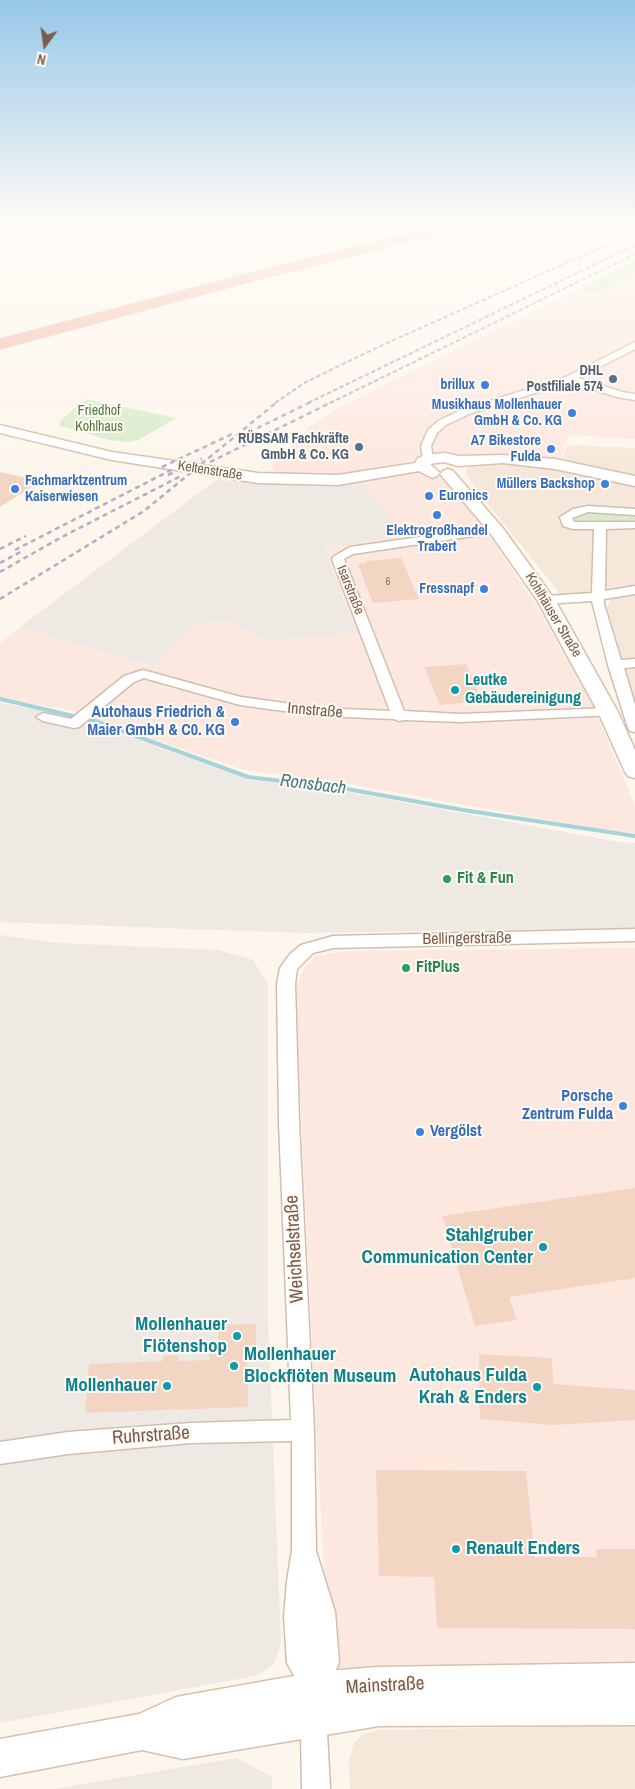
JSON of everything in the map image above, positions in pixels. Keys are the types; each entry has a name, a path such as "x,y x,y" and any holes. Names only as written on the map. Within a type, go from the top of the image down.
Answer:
{"highway":[{"path":"0,344 137,307"}],"main road":[{"name":"Keltenstraße","path":"0,429 112,456 268,479 319,481 355,478 430,461"},
{"path":"430,461 431,472 498,459 531,461 576,468 635,481"},
{"name":"Kohlhäuser Straße","path":"453,467 546,600 608,712 635,772"},
{"name":"Mainstraße","path":"0,1758 142,1732 183,1740 377,1685 635,1681"},
{"name":"Mainstraße","path":"315,1704 379,1708 635,1707"}],"street":[{"path":"430,461 426,446 436,427 455,416 569,379 610,360 635,345"},
{"path":"569,379 621,395 635,397"},
{"path":"635,512 594,508 577,511 566,517 566,522 569,525 600,527 635,525"},
{"path":"600,527 598,604 635,728"},
{"name":"Isarstraße","path":"399,717 338,559 339,557 350,551 496,530"},
{"path":"546,600 584,598 599,594 635,590"},
{"path":"615,665 635,663"},
{"name":"Innstraße","path":"43,717 74,724 129,678 149,674 240,701 320,712 399,717 461,718 608,712"},
{"name":"Bellingerstraße","path":"301,953 314,946 333,942 635,935"},
{"name":"Weichselstraße","path":"301,953 289,968 286,984 289,1122 303,1430 304,1550 299,1581 297,1617 300,1663 315,1704 316,1789"},
{"name":"Ruhrstraße","path":"0,1453 68,1443 191,1432 303,1430"}],"shaded area":[{"path":"542,307 635,307 635,439 569,435 560,460 495,455 462,457 445,454 422,454 418,459 395,466 344,476 276,477 270,457 310,436 307,429 334,410"},
{"path":"567,445 635,448 635,706 607,607 614,595 560,594 466,474 467,468 474,465 538,465 559,468"},
{"path":"417,472 442,479 481,523 534,602 588,695 635,805 635,833 615,832 344,783 244,770 65,709 0,699 0,643 20,627 152,667 196,624 225,621 269,640 357,633 324,546 406,535 360,480"},
{"path":"216,480 282,484 348,483 360,480 406,535 324,547 357,633 269,640 225,621 196,624 153,667 20,627"},
{"path":"0,703 66,714 249,780 347,792 619,842 635,843 635,928 303,933 0,922"},
{"path":"0,935 59,943 218,950 253,960 268,984 268,1318 281,1642 276,1659 271,1667 255,1676 0,1723"},
{"path":"635,948 635,1677 331,1685 317,1449 295,989 303,970 316,956 345,951"},
{"path":"635,1725 635,1789 350,1789 349,1761 354,1743 364,1734 379,1730"},
{"path":"236,1758 272,1777 272,1789 53,1789"}],"green space":[{"name":"Friedhof Kohlhaus","path":"86,399 176,418 138,440 127,442 110,440 60,426 60,421"},
{"path":"596,510 635,514 635,523 572,525 572,517 583,516 581,512"}],"building":[{"name":"Fachmarktzentrum Kaiserwiesen","path":"0,472 41,481 0,507"},
{"path":"401,558 419,599 373,603 358,564 367,563 366,561"},
{"name":"Leutke Gebäudereinigung","path":"466,664 482,701 440,705 424,667"},
{"name":"Stahlgruber Communication Center","path":"635,1188 635,1278 509,1297 517,1320 475,1326 442,1216"},
{"name":"Mollenhauer","path":"256,1324 256,1348 247,1348 248,1407 85,1413 89,1364 163,1361 163,1356 179,1355 179,1361 209,1360 209,1354 218,1354 218,1325"},
{"name":"Autohaus Fulda Krah & Enders","path":"479,1354 552,1358 553,1384 635,1390 635,1420 554,1425 480,1419"},
{"name":"Renault Enders","path":"376,1470 526,1471 535,1557 597,1557 596,1549 635,1549 635,1629 437,1628 434,1577 379,1576"}],"waterway":[{"name":"Ronsbach","path":"0,699 95,721 248,777 347,789 463,810 635,836"}],"railway":[{"path":"275,403 304,383 466,307"},
{"path":"308,403 506,307"},
{"path":"330,403 526,307"},
{"path":"0,599 144,511 277,402"},
{"path":"241,436 311,402"},
{"path":"210,462 332,402"},
{"path":"162,467 232,434"},
{"path":"168,475 202,459"},
{"path":"15,550 173,469"},
{"path":"0,572 60,538 181,476"},
{"path":"0,549 26,536"},
{"path":"0,563 24,550"}],"place":[{"name":"DHL Postfiliale 574","path":"613,379"},
{"name":"brillux","path":"485,385"},
{"name":"Musikhaus Mollenhauer GmbH & Co. KG","path":"572,413"},
{"name":"RÜBSAM Fachkräfte GmbH & Co. KG","path":"359,447"},
{"name":"A7 Bikestore Fulda","path":"551,449"},
{"name":"Müllers Backshop","path":"605,484"},
{"name":"Fachmarktzentrum Kaiserwiesen","path":"15,489"},
{"name":"Euronics","path":"429,496"},
{"name":"Elektrogroßhandel Trabert","path":"437,515"},
{"name":"Fressnapf","path":"484,589"},
{"name":"Leutke Gebäudereinigung","path":"455,690"},
{"name":"Autohaus Friedrich & Maier GmbH & C0. KG","path":"235,722"},
{"name":"Fit & Fun","path":"447,879"},
{"name":"FitPlus","path":"406,968"},
{"name":"Porsche Zentrum Fulda","path":"623,1106"},
{"name":"Vergölst","path":"420,1132"},
{"name":"Stahlgruber Communication Center","path":"543,1247"},
{"name":"Mollenhauer Flötenshop","path":"237,1336"},
{"name":"Mollenhauer Blockflöten Museum","path":"234,1366"},
{"name":"Mollenhauer","path":"167,1386"},
{"name":"Autohaus Fulda Krah & Enders","path":"537,1387"},
{"name":"Renault Enders","path":"456,1549"}]}
